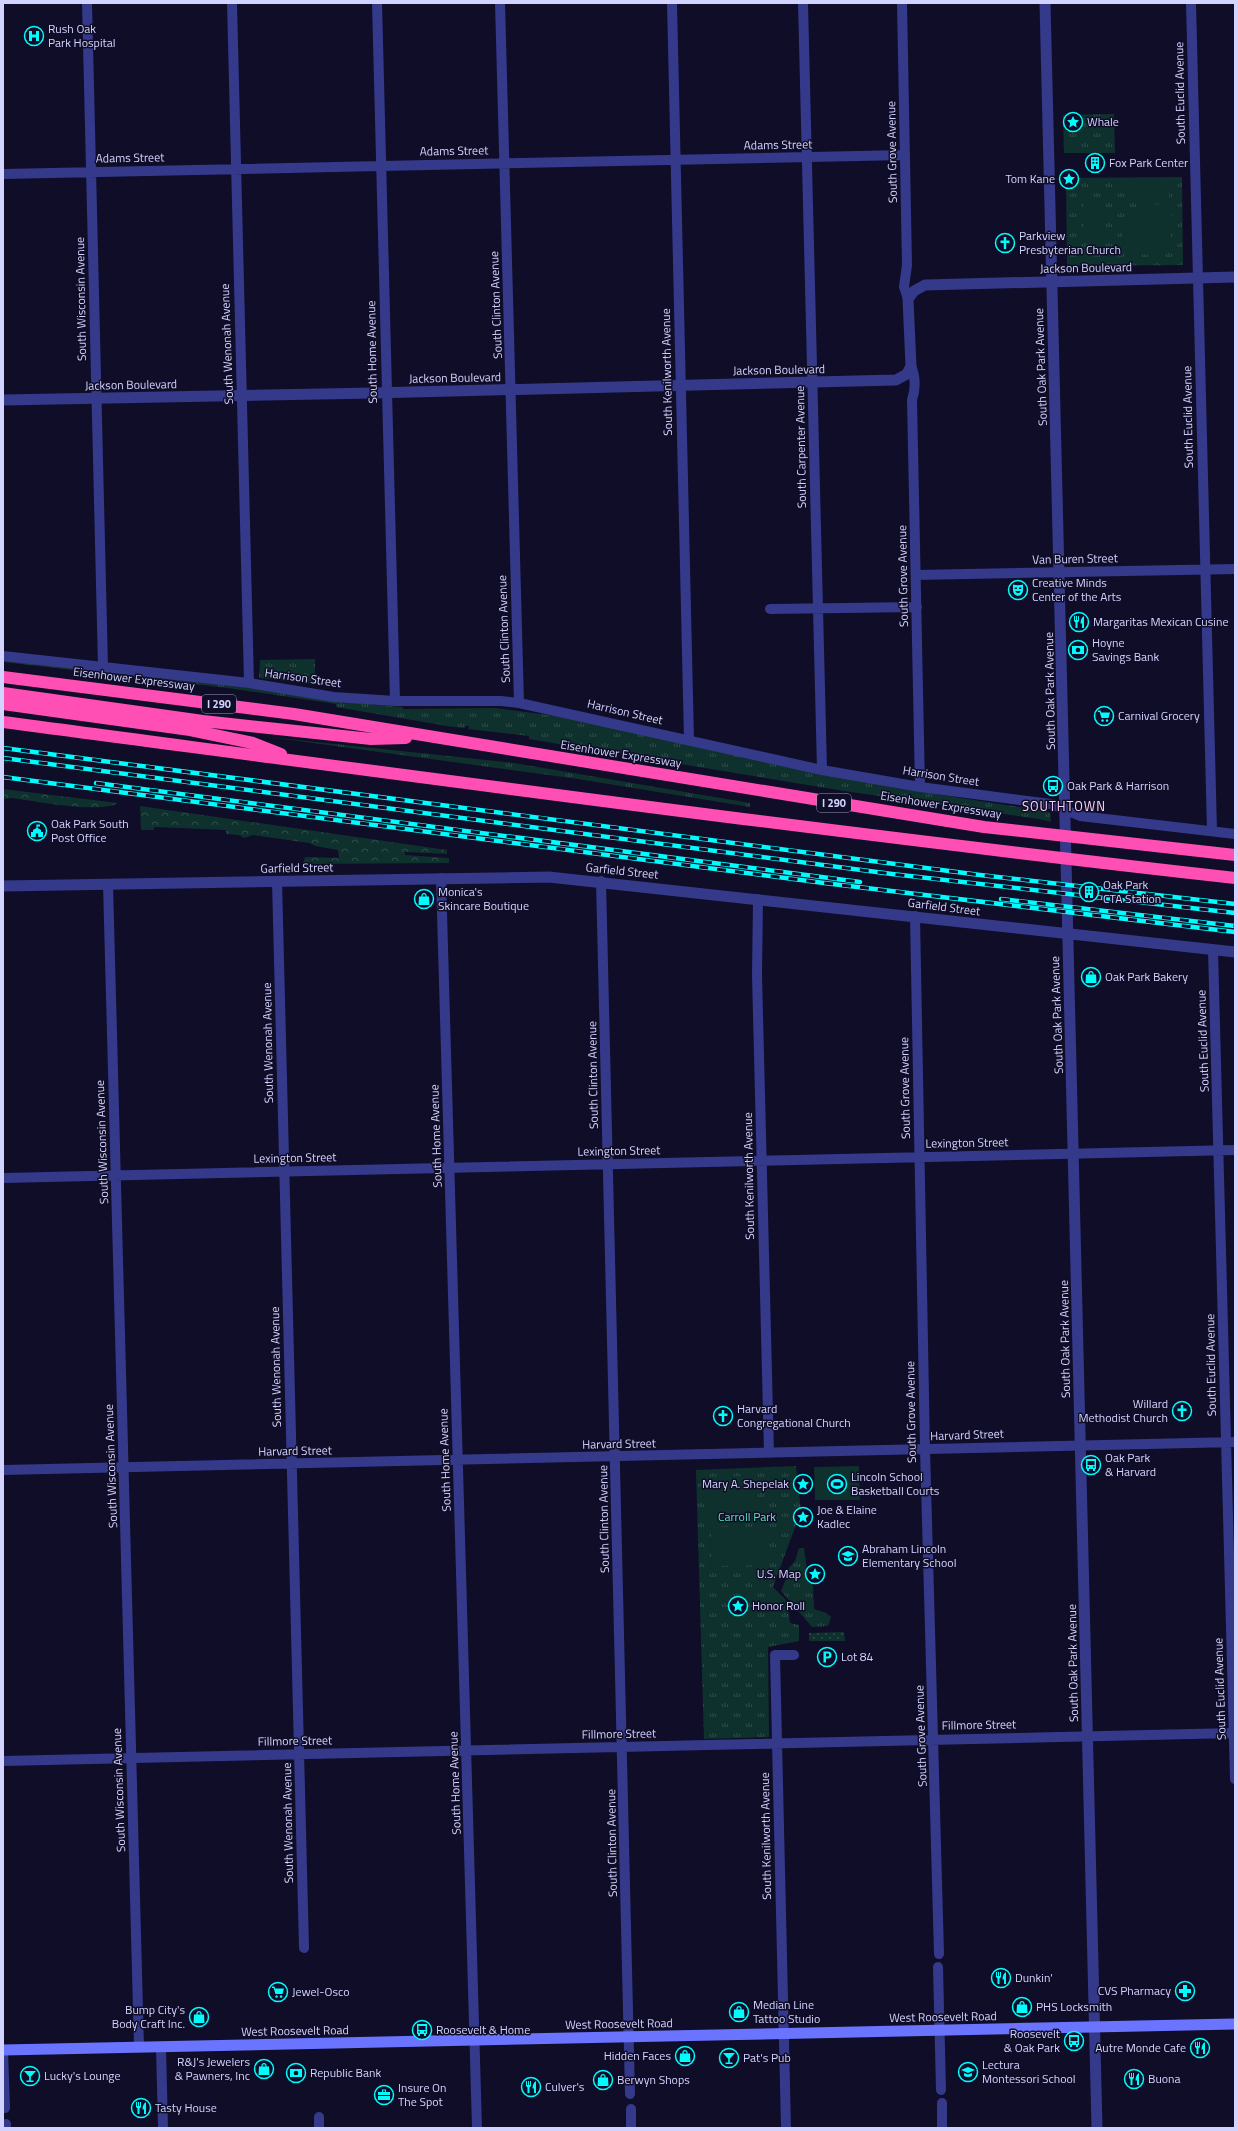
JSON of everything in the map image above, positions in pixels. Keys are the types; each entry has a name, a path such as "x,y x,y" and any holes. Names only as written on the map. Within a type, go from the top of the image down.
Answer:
{"highway":[{"name":"Eisenhower Expressway","path":"3,676 294,714 984,827 1235,855"},
{"path":"3,694 203,721 371,739 435,738"},
{"path":"3,704 190,730 254,743 297,760"},
{"name":"I 290","path":"3,722 1006,851 1235,878"}],"main road":[{"name":"West Roosevelt Road","path":"3,2050 1235,2024"}],"street":[{"name":"South Wisconsin Avenue","path":"87,3 102,667"},
{"name":"South Wenonah Avenue","path":"232,3 249,684"},
{"name":"South Home Avenue","path":"377,3 395,701"},
{"name":"South Clinton Avenue","path":"500,3 519,703"},
{"name":"South Kenilworth Avenue","path":"672,3 689,740"},
{"name":"South Carpenter Avenue","path":"803,3 822,770"},
{"name":"South Grove Avenue","path":"902,3 908,265 904,277 904,287 911,295 909,370 915,377 915,392 912,400 920,787"},
{"name":"South Oak Park Avenue","path":"1045,3 1066,809 1097,2128"},
{"name":"South Euclid Avenue","path":"1191,3 1212,831"},
{"name":"Adams Street","path":"3,174 905,155"},
{"name":"Jackson Boulevard","path":"911,295 925,285 932,284 1235,277"},
{"name":"Jackson Boulevard","path":"3,400 386,393 896,380 909,370"},
{"name":"Van Buren Street","path":"916,575 1235,569"},
{"path":"770,609 917,607"},
{"name":"Harrison Street","path":"3,656 249,684 334,696 395,701 501,700 822,770 920,787 1051,804 1080,816 1235,834"},
{"name":"Garfield Street","path":"3,886 549,877 601,881 915,916 1068,931 1235,952"},
{"name":"South Home Avenue","path":"441,878 477,2128"},
{"name":"South Wenonah Avenue","path":"277,881 304,1948"},
{"name":"South Clinton Avenue","path":"601,881 630,2094"},
{"name":"South Wisconsin Avenue","path":"108,884 139,2047"},
{"name":"South Kenilworth Avenue","path":"758,899 761,1160 769,1453"},
{"name":"South Grove Avenue","path":"915,916 925,1449 939,1954"},
{"name":"South Euclid Avenue","path":"1213,950 1218,1150 1231,1442 1235,1779"},
{"name":"Lexington Street","path":"3,1178 1235,1150"},
{"name":"Harvard Street","path":"3,1470 1231,1442"},
{"name":"South Kenilworth Avenue","path":"786,2128 776,1655 794,1655"},
{"name":"Fillmore Street","path":"3,1761 1234,1733"},
{"path":"938,1967 941,2090"},
{"path":"161,2047 163,2128"},
{"path":"3,2050 5,2108"},
{"path":"942,2103 942,2128"},
{"path":"631,2109 632,2128"},
{"path":"319,2117 319,2128"}],"green space":[{"path":"1114,114 1115,153 1064,153 1063,115"},
{"path":"1182,177 1183,265 1067,266 1066,178"},
{"path":"1169,178 1169,201 1130,201 1130,179"},
{"path":"1105,199 1106,239 1084,239 1083,200"},
{"path":"1172,204 1170,252 1164,255 1127,254 1122,238 1129,215 1150,205"},
{"path":"315,659 315,684 259,678 260,660"},
{"path":"3,660 250,688 345,702 403,707 403,709 495,708 557,716 895,788 1046,811 1050,813 1051,822 844,791 529,739 529,736 468,729 469,726 466,726 465,728 453,727 336,707 336,704 228,688 3,662"},
{"path":"269,737 514,763 750,803 750,807 578,779"},
{"path":"3,789 118,803 109,806 83,807 12,798 3,799"},
{"path":"140,806 447,850 447,854 405,852 405,855 449,858 449,863 303,864 305,857 339,858 338,850 315,846 310,843 253,835 244,838 239,835 226,834 226,830 155,827 153,830 141,830"},
{"name":"Carroll Park","path":"796,1466 801,1511 773,1587 787,1601 790,1623 799,1625 799,1641 768,1647 769,1737 704,1739 696,1470"},
{"name":"Lincoln School Basketball Courts","path":"859,1466 860,1500 815,1500 814,1467"},
{"path":"751,1476 755,1490 755,1516 737,1526 705,1526 703,1483 708,1477"},
{"path":"765,1532 765,1565 712,1566 711,1533"},
{"path":"799,1548 804,1548 808,1578 813,1586 814,1609 826,1613 831,1617 828,1626 812,1627 781,1591 786,1579 787,1570 795,1561"},
{"path":"844,1632 845,1641 809,1641 809,1633"}],"water":[{"path":"1071,116 1075,118 1077,122 1075,126 1071,128 1067,126 1065,122 1067,118"}],"railway":[{"path":"3,748 980,875 1235,904"},
{"path":"3,758 892,874 1235,913"},
{"path":"3,777 824,883 1235,932"},
{"path":"96,783 860,882"},
{"path":"1001,899 1235,926"}],"place":[{"name":"Rush Oak Park Hospital","path":"34,36"},
{"name":"Whale","path":"1073,122"},
{"name":"Fox Park Center","path":"1095,163"},
{"name":"Tom Kane","path":"1069,179"},
{"name":"Parkview Presbyterian Church","path":"1005,243"},
{"name":"Creative Minds Center of the Arts","path":"1018,590"},
{"name":"Margaritas Mexican Cusine","path":"1079,622"},
{"name":"Hoyne Savings Bank","path":"1078,650"},
{"name":"Carnival Grocery","path":"1104,716"},
{"name":"Oak Park & Harrison","path":"1053,786"},
{"name":"Oak Park South Post Office","path":"37,831"},
{"name":"Oak Park CTA Station","path":"1089,892"},
{"name":"Monica's Skincare Boutique","path":"424,899"},
{"name":"Oak Park Bakery","path":"1091,977"},
{"name":"Willard Methodist Church","path":"1182,1411"},
{"name":"Harvard Congregational Church","path":"723,1416"},
{"name":"Oak Park & Harvard","path":"1091,1465"},
{"name":"Mary A. Shepelak","path":"803,1484"},
{"name":"Lincoln School Basketball Courts","path":"837,1484"},
{"name":"Joe & Elaine Kadlec","path":"803,1517"},
{"name":"Abraham Lincoln Elementary School","path":"848,1556"},
{"name":"U.S. Map","path":"815,1574"},
{"name":"Honor Roll","path":"738,1606"},
{"name":"Lot 84","path":"827,1657"},
{"name":"Dunkin'","path":"1001,1978"},
{"name":"CVS Pharmacy","path":"1185,1991"},
{"name":"Jewel-Osco","path":"278,1992"},
{"name":"PHS Locksmith","path":"1022,2007"},
{"name":"Median Line Tattoo Studio","path":"739,2012"},
{"name":"Bump City's Body Craft Inc.","path":"199,2017"},
{"name":"Roosevelt & Home","path":"422,2030"},
{"name":"Roosevelt & Oak Park","path":"1074,2041"},
{"name":"Autre Monde Cafe","path":"1200,2048"},
{"name":"Hidden Faces","path":"685,2056"},
{"name":"Pat's Pub","path":"729,2058"},
{"name":"R&J's Jewelers & Pawners, Inc","path":"264,2069"},
{"name":"Lectura Montessori School","path":"968,2072"},
{"name":"Republic Bank","path":"296,2073"},
{"name":"Lucky's Lounge","path":"30,2076"},
{"name":"Buona","path":"1134,2079"},
{"name":"Berwyn Shops","path":"603,2080"},
{"name":"Culver's","path":"531,2087"},
{"name":"Insure On The Spot","path":"384,2095"},
{"name":"Tasty House","path":"141,2108"}],"district":[{"name":"SOUTHTOWN","path":"1064,806"}]}
